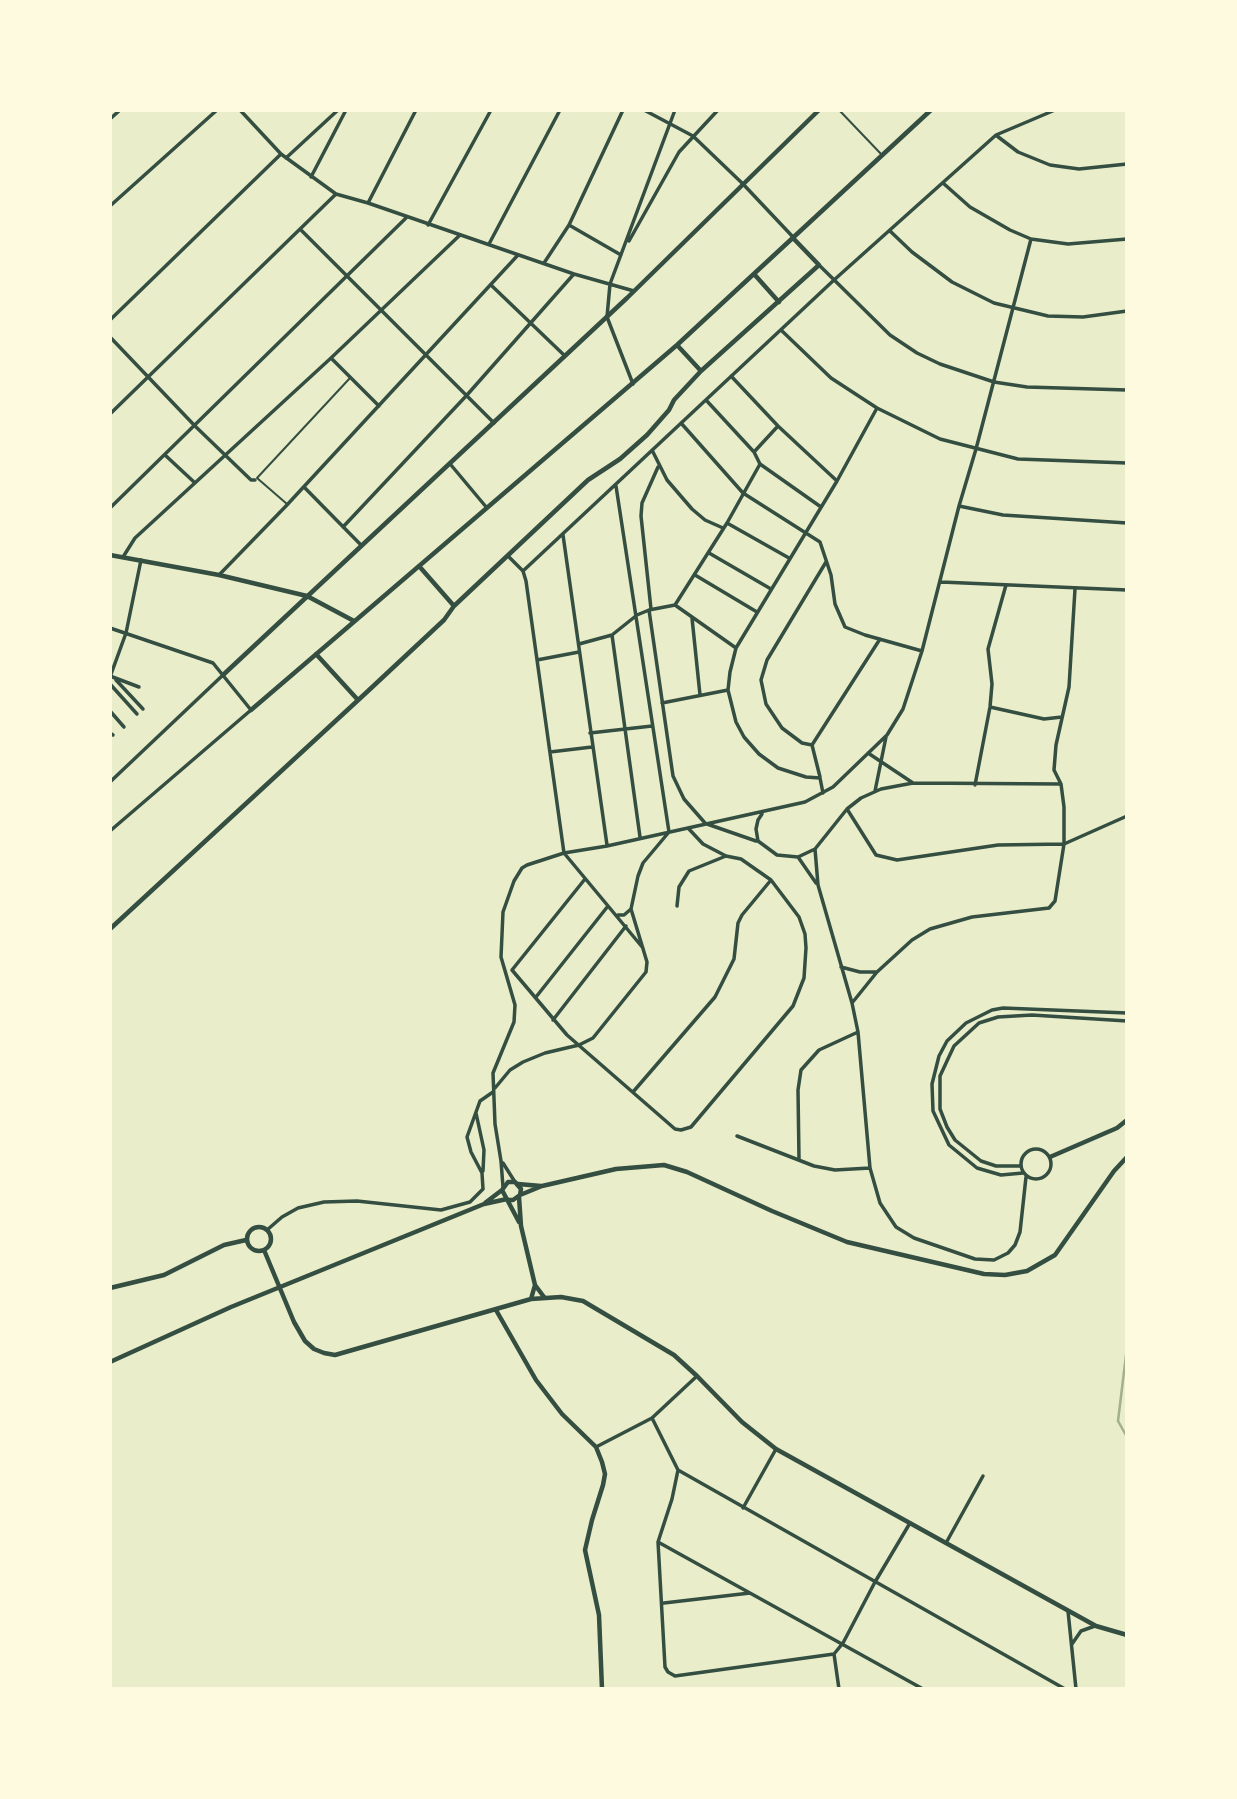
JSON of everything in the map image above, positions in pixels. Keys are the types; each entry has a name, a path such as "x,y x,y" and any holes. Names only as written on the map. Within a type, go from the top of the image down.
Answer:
{"street":[{"path":"110,119 120,110"},
{"path":"110,206 217,110"},
{"path":"240,110 281,154 336,194 574,274 634,291"},
{"path":"286,158 338,110"},
{"path":"311,177 346,110"},
{"path":"368,203 416,110"},
{"path":"428,225 491,110"},
{"path":"489,244 560,110"},
{"path":"544,263 569,225 623,110"},
{"path":"644,110 693,136 890,335 917,353 940,364 994,382 1052,389 1127,390"},
{"path":"633,384 607,317 610,284 675,110"},
{"path":"622,253 679,152 718,110"},
{"path":"110,782 451,465 819,110"},
{"path":"523,571 834,280 996,135 1055,110"},
{"path":"110,831 633,384 928,111"},
{"path":"996,135 1018,152 1050,165 1079,169 1127,164"},
{"path":"110,320 281,154"},
{"path":"943,183 970,206 1031,239 1077,244 1127,239"},
{"path":"110,414 336,194"},
{"path":"110,508 406,217"},
{"path":"569,225 622,253"},
{"path":"302,230 494,423"},
{"path":"890,231 912,253 952,282 993,303 1048,316 1083,317 1127,311"},
{"path":"122,558 135,538 460,235"},
{"path":"521,1226 503,1189 495,1124 493,1073 514,1022 515,1005 501,957 503,912 514,881 527,865 564,853 805,802 833,787 887,735 903,709 922,651 1031,239"},
{"path":"219,575 492,286 518,254"},
{"path":"110,929 358,701 588,480 620,459 647,435 701,371 819,265"},
{"path":"344,527 467,395 574,274"},
{"path":"754,274 779,302"},
{"path":"492,286 565,356"},
{"path":"781,330 831,378 877,408 940,439 1018,459 1127,463"},
{"path":"110,337 195,426 251,480 256,479"},
{"path":"677,345 701,371"},
{"path":"331,358 380,406"},
{"path":"731,376 778,426 837,481"},
{"path":"706,400 754,452 760,464 821,507"},
{"path":"820,778 806,777 778,768 759,754 744,737 736,722 728,690 730,672 736,648 837,481 877,408"},
{"path":"681,423 743,493 820,542 835,604 845,627 922,651"},
{"path":"754,452 778,426"},
{"path":"652,450 658,467 692,509 705,520 723,528"},
{"path":"165,454 194,483"},
{"path":"578,644 612,635 637,615 676,605 760,464"},
{"path":"451,465 487,508"},
{"path":"658,467 642,503 641,516 650,610 673,776 684,799 705,824 758,841"},
{"path":"482,1173 467,1137 480,1101 494,1091 510,1070 523,1062 593,1038 646,972 644,949 631,909 643,863 669,832 616,486"},
{"path":"303,487 362,546"},
{"path":"959,506 1003,515 1127,523"},
{"path":"727,523 789,558"},
{"path":"563,535 607,845"},
{"path":"709,552 771,589"},
{"path":"110,555 219,575 307,596 355,621"},
{"path":"507,555 523,571 526,581 564,853 644,949"},
{"path":"141,560 126,633 110,676 143,709"},
{"path":"812,745 792,737 782,728 766,704 761,680 767,660 826,562"},
{"path":"419,566 454,606"},
{"path":"695,575 757,612"},
{"path":"941,582 1127,590"},
{"path":"975,785 990,707 992,684 988,649 1006,585"},
{"path":"852,1003 877,972 912,940 930,929 972,917 1053,906 1064,844 1061,785 1054,769 1069,687 1075,589"},
{"path":"676,605 736,648"},
{"path":"692,618 700,695"},
{"path":"110,628 213,663 251,710"},
{"path":"612,635 640,838"},
{"path":"823,793 812,745 880,639"},
{"path":"536,660 579,652"},
{"path":"316,654 358,701"},
{"path":"116,680 139,687"},
{"path":"110,684 137,714"},
{"path":"662,703 728,690"},
{"path":"990,707 1044,719 1062,717"},
{"path":"110,711 124,727"},
{"path":"590,733 652,726"},
{"path":"875,791 887,735"},
{"path":"550,752 592,747"},
{"path":"868,753 913,783"},
{"path":"763,813 756,830 758,841 777,855 798,857 815,849 847,809 875,791 913,783 1061,785"},
{"path":"847,809 876,855 897,860 998,845 1064,844 1127,816"},
{"path":"512,970 553,1020 579,1045 675,1129 691,1127 793,1006 804,978 804,934 799,917 771,880 741,859 726,856 703,844 688,828"},
{"path":"815,849 818,885 858,1032 870,1168 880,1203 896,1227 914,1238 975,1259 994,1260 1008,1253 1015,1245 1020,1232 1025,1175 1020,1166 1021,1158 1030,1150 1041,1149 1050,1157 1051,1168 1046,1177 1036,1180 1025,1175 1001,1175 977,1168 949,1145 933,1111 933,1074 947,1041 976,1017 1003,1008 1127,1013"},
{"path":"677,906 679,887 689,871 726,856"},
{"path":"798,857 818,885"},
{"path":"507,974 585,879"},
{"path":"633,1091 715,997 726,980 734,959 738,923 771,880"},
{"path":"536,997 608,906"},
{"path":"616,915 625,915 631,909"},
{"path":"553,1020 626,926"},
{"path":"841,967 860,972 877,972"},
{"path":"1048,1016 1049,1009"},
{"path":"1020,1166 996,1166 981,1161 954,1140 940,1109 940,1076 954,1046 979,1024 1011,1015 1127,1021"},
{"path":"976,1017 979,1024"},
{"path":"799,1159 798,1090 801,1070 819,1050 858,1032"},
{"path":"947,1041 954,1046"},
{"path":"933,1074 940,1076"},
{"path":"933,1111 940,1109"},
{"path":"267,1230 298,1208 324,1202 358,1201 441,1210 470,1202 482,1189 484,1150 476,1111"},
{"path":"1050,1157 1117,1128 1127,1120"},
{"path":"737,1136 814,1166 835,1170 870,1168"},
{"path":"110,1363 198,1321 484,1204 508,1200 542,1186 616,1169 664,1165 687,1172 772,1212 847,1242 984,1274 1005,1275 1027,1271 1055,1255 1114,1171 1127,1157"},
{"path":"501,1161 521,1189 521,1226 535,1285 544,1297"},
{"path":"977,1168 981,1161"},
{"path":"484,1204 508,1182 542,1186"},
{"path":"256,1227 267,1230 271,1237 270,1245 264,1250 256,1251 246,1240 250,1230 256,1227"},
{"path":"110,1288 164,1275 224,1245 246,1240"},
{"path":"264,1250 294,1322 305,1341 314,1349 335,1355 531,1299 561,1297 583,1301 674,1355 742,1422 776,1449 1096,1626 1127,1636"},
{"path":"531,1299 535,1285"},
{"path":"496,1310 536,1380 562,1414 596,1447 605,1474 585,1550 599,1615 602,1689"},
{"path":"596,1447 652,1418 697,1376"},
{"path":"652,1418 678,1470 1065,1689"},
{"path":"743,1509 776,1449"},
{"path":"678,1470 658,1542 657,1557 663,1603 665,1667 675,1676 834,1654 843,1643 910,1523"},
{"path":"946,1543 983,1476"},
{"path":"658,1542 923,1689"},
{"path":"663,1603 752,1593"},
{"path":"1068,1609 1076,1689"},
{"path":"1071,1646 1082,1631 1096,1626"},
{"path":"834,1654 839,1689"}],"lane":[{"path":"839,110 883,155"},
{"path":"287,504 256,479 350,377"}],"waterway":[{"path":"1127,1347 1118,1421 1127,1437"}]}
